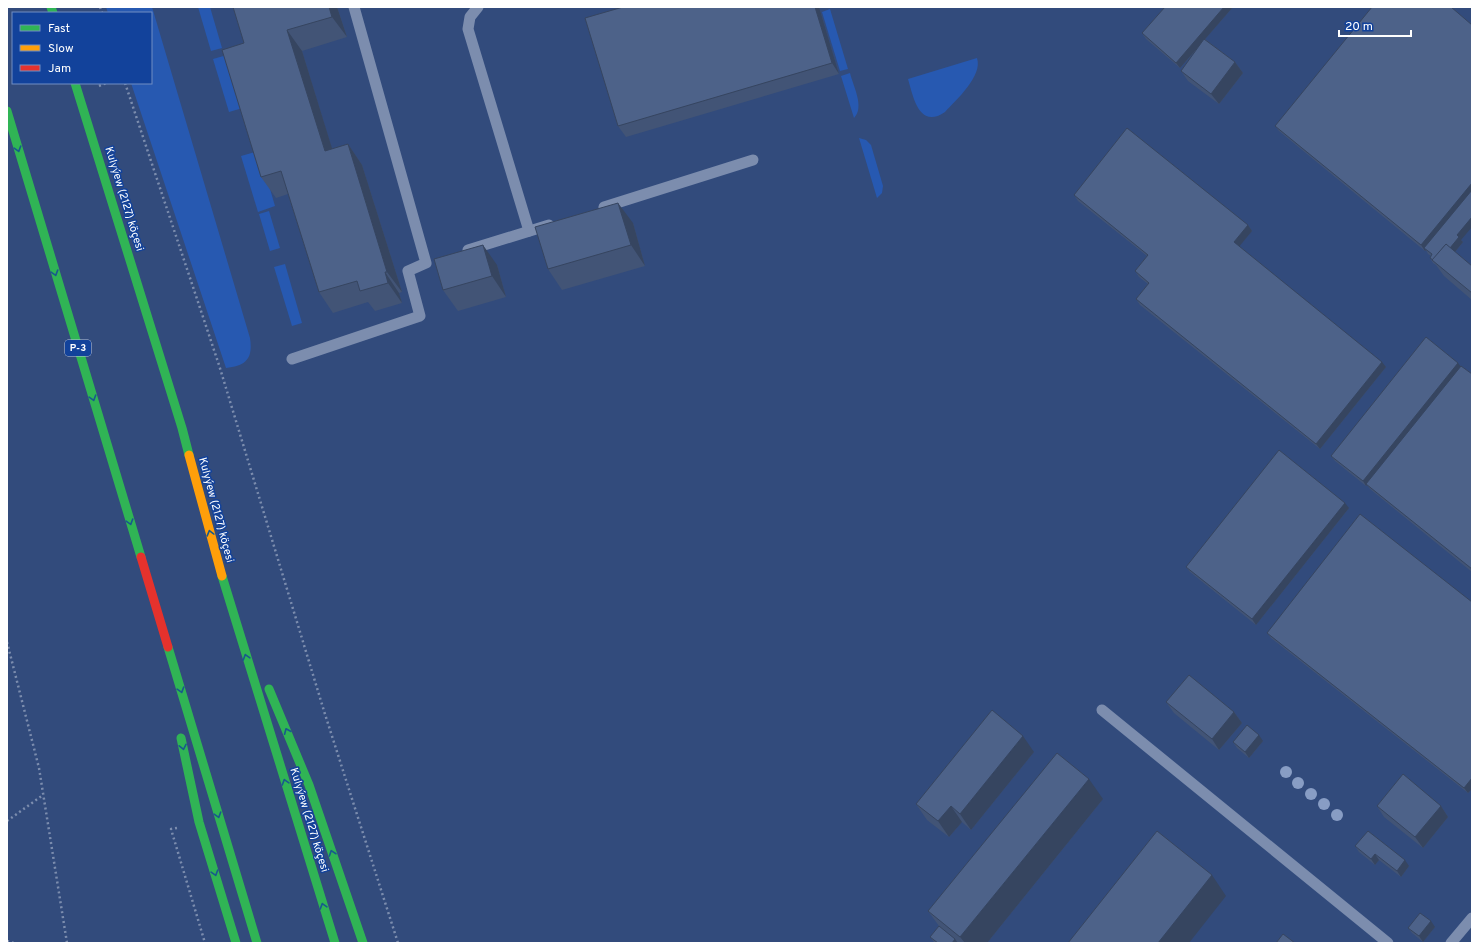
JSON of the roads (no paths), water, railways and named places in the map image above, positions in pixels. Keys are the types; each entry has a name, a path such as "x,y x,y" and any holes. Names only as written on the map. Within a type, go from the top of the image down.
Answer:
{"highway":[{"name":"Kulyýew (2127) köçesi","path":"75,84 182,428 219,568 334,943"},
{"name":"P-3","path":"7,111 149,586"},
{"path":"219,568 258,662"},
{"path":"149,586 172,693"},
{"path":"149,586 257,943"},
{"path":"267,684 309,785 363,943"},
{"path":"180,731 199,822 236,943"}],"lane":[{"path":"354,7 426,263"},
{"path":"478,7 470,17 468,29 529,231"},
{"path":"596,210 753,160"},
{"path":"460,253 559,222"},
{"path":"292,358 420,316 408,271 440,259"},
{"path":"1102,710 1388,943"},
{"path":"1451,943 1472,918"}]}
